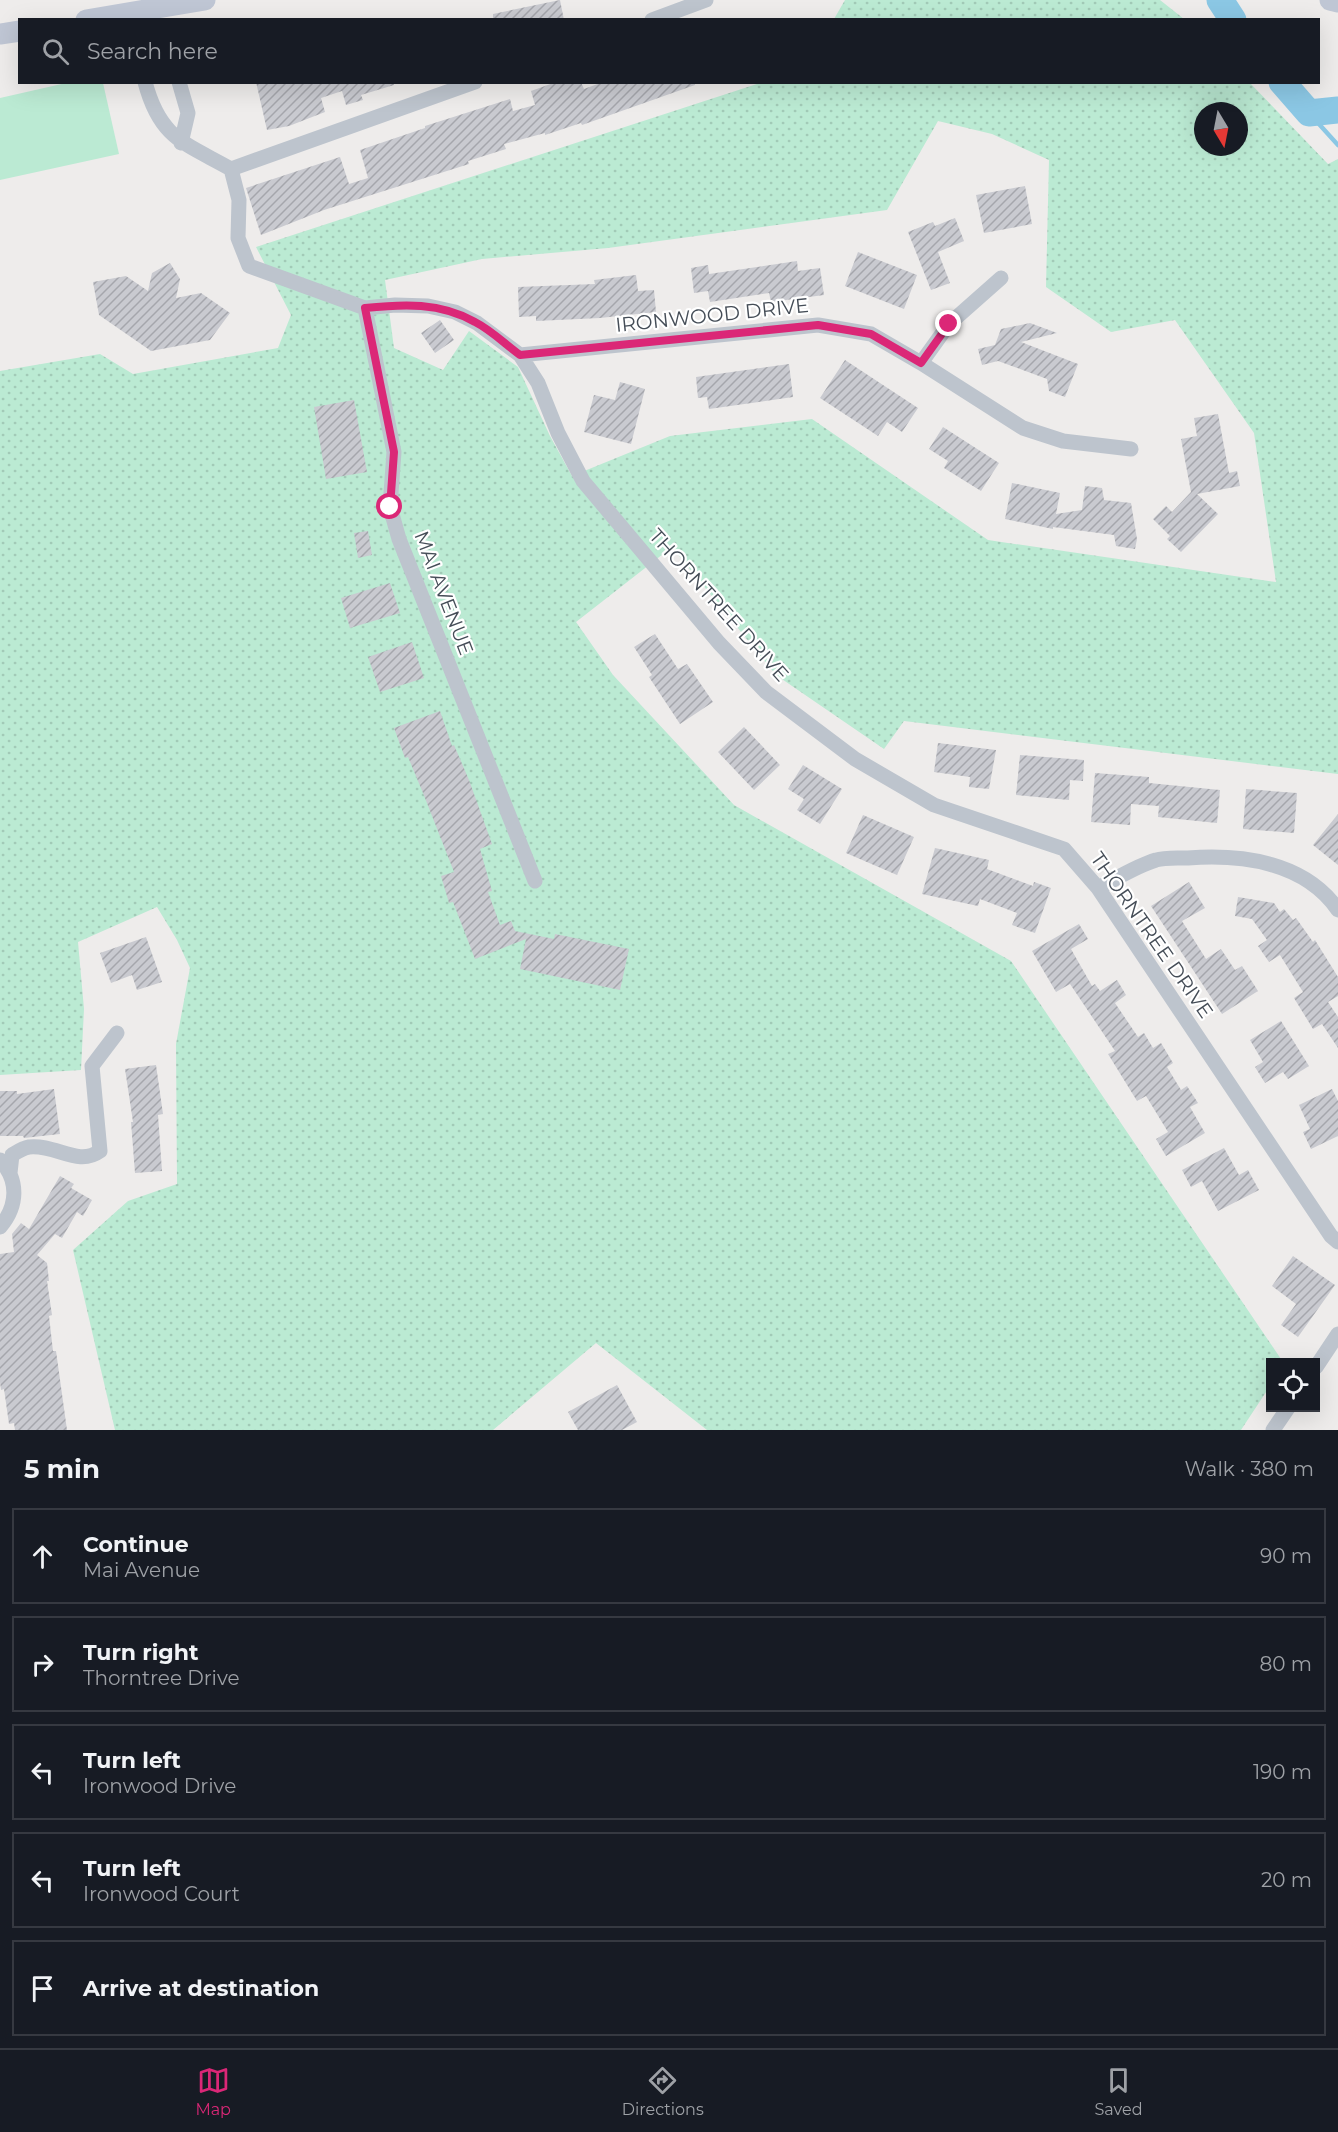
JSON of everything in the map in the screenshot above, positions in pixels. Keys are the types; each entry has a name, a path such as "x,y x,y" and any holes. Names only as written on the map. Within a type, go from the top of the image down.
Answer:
{"main road":[{"path":"107,18 160,13 205,0"},
{"path":"1330,0 1338,2"},
{"path":"0,34 18,31"}],"street":[{"path":"656,18 706,0"},
{"path":"146,84 162,123 181,143 231,169 469,84"},
{"path":"180,84 188,112 181,143"},
{"name":"THORNTREE DRIVE","path":"231,169 240,200 238,238 249,266 365,308 395,305 428,306 455,312 477,323 520,355 538,383 558,433 583,481 719,643 766,692 855,759 934,805 1064,849 1098,888 1318,1217 1338,1242"},
{"path":"921,363 949,324 1001,278"},
{"name":"MAI AVENUE","path":"365,308 394,452 390,507 399,539 535,880"},
{"name":"IRONWOOD DRIVE","path":"520,355 818,325 871,334 1023,428 1063,441 1131,449"},
{"path":"1098,888 1157,860 1218,856 1270,864 1304,876 1331,900 1338,910"},
{"path":"10,1173 12,1155 26,1147 60,1150 80,1158 92,1157 100,1151 92,1066 117,1033"},
{"path":"0,1160 10,1173 15,1186 10,1215 0,1227"},
{"path":"1320,1361 1338,1334"},
{"path":"1273,1430 1285,1412"}],"green space":[{"path":"845,0 1160,0 1183,18 835,18"},
{"path":"62,84 103,84 119,154 0,180 0,98"},
{"path":"757,84 1251,84 1328,164 1338,159 1338,774 904,721 884,749 776,675 672,547 576,622 613,675 734,805 1011,961 1280,1358 1266,1358 1266,1392 1241,1430 707,1430 596,1343 493,1430 115,1430 73,1250 128,1201 177,1184 176,1044 190,968 177,940 157,907 78,942 84,1009 81,1070 0,1075 0,371 100,354 133,374 278,348 291,315 256,247","holes":["938,121 992,134 1049,160 1046,287 1111,332 1175,320 1254,433 1276,582 988,540 812,419 670,436 572,476 550,436 518,367 469,331 443,370 394,348 385,280 482,259 608,248 887,210"]}],"building":[{"path":"560,0 564,18 493,18 493,14"},
{"path":"256,84 394,84 361,95 363,100 346,105 342,91 321,98 325,112 289,126 267,130"},
{"path":"550,84 582,84 584,89 598,84 695,84 582,125 581,123 545,135 545,133 504,144 506,149 468,161 469,164 324,210 261,235 246,188 340,157 349,184 368,178 360,150 510,99 513,111 535,105 531,91"},
{"path":"1025,186 1032,224 984,233 976,195"},
{"path":"955,218 964,241 938,252 950,283 931,290 908,232 933,222 935,226"},
{"path":"858,252 917,275 904,309 845,286"},
{"path":"797,261 798,271 820,268 824,295 771,302 769,293 710,302 708,291 694,293 691,268 708,265 709,274"},
{"path":"170,263 180,279 176,298 201,293 230,313 210,340 151,351 99,315 93,282 126,276 148,291 152,273"},
{"path":"636,275 638,291 654,290 656,312 536,321 536,316 519,317 518,287 595,284 594,280"},
{"path":"440,320 454,340 435,353 421,333"},
{"path":"1030,323 1057,333 1021,342 1078,364 1065,397 1049,391 1047,379 998,361 982,365 978,349 995,345 1001,329"},
{"path":"845,360 918,408 902,432 887,422 878,436 820,398"},
{"path":"789,364 793,397 709,409 707,397 698,398 696,377"},
{"path":"620,382 645,389 631,444 584,432 594,395 615,400"},
{"path":"354,400 367,472 326,479 314,407"},
{"path":"1218,414 1229,473 1237,471 1240,486 1197,494 1218,514 1181,552 1167,539 1170,536 1153,519 1166,506 1172,512 1191,492 1181,439 1197,436 1194,418"},
{"path":"943,427 999,463 981,491 944,468 948,461 929,449"},
{"path":"1012,483 1060,493 1056,514 1082,510 1085,486 1102,488 1104,500 1131,503 1137,539 1135,549 1116,546 1114,535 1053,527 1053,529 1005,519"},
{"path":"368,531 372,555 358,558 354,533"},
{"path":"390,583 400,613 350,628 341,598"},
{"path":"655,634 678,669 687,664 713,702 680,724 649,677 652,675 634,647"},
{"path":"412,642 424,678 380,692 368,657"},
{"path":"440,711 452,746 454,745 469,780 492,844 480,849 492,891 488,892 500,925 511,921 515,931 554,939 555,934 629,949 620,990 520,969 526,939 475,959 453,902 449,903 441,876 454,872 394,728"},
{"path":"744,727 780,765 754,790 718,752"},
{"path":"938,743 996,750 989,789 969,787 970,777 934,772"},
{"path":"1020,755 1084,760 1083,781 1070,780 1069,800 1016,795"},
{"path":"803,765 842,789 820,824 797,810 804,799 788,789"},
{"path":"1095,773 1149,777 1149,783 1220,790 1217,823 1158,817 1159,806 1131,804 1130,825 1091,822"},
{"path":"1246,789 1297,793 1294,833 1243,829"},
{"path":"1338,814 1338,865 1313,845"},
{"path":"863,815 914,837 897,875 846,853"},
{"path":"935,848 989,860 987,869 1033,886 1034,882 1051,888 1035,933 1012,925 1017,913 980,899 978,906 922,894"},
{"path":"1189,882 1205,908 1182,921 1206,959 1221,949 1235,970 1242,966 1258,991 1222,1014 1151,906"},
{"path":"1238,897 1274,903 1280,912 1284,909 1293,920 1296,918 1313,942 1315,940 1338,977 1338,996 1328,1002 1338,1017 1338,1048 1322,1024 1313,1029 1294,998 1303,992 1280,955 1269,962 1258,946 1267,940 1252,919 1235,916"},
{"path":"1079,924 1088,939 1071,949 1092,986 1095,984 1100,991 1117,980 1126,995 1115,1003 1138,1037 1144,1033 1153,1048 1161,1043 1173,1063 1167,1067 1181,1090 1187,1086 1198,1103 1190,1107 1205,1133 1166,1156 1156,1139 1168,1132 1146,1096 1137,1101 1108,1054 1115,1051 1070,984 1056,992 1032,951"},
{"path":"146,937 162,982 137,990 132,975 111,983 100,953"},
{"path":"1281,1021 1309,1066 1288,1079 1283,1072 1265,1083 1255,1067 1263,1062 1250,1040"},
{"path":"156,1065 163,1114 158,1115 162,1171 135,1173 131,1122 133,1122 125,1069"},
{"path":"54,1089 60,1134 24,1138 23,1136 0,1136 0,1091 17,1091 17,1094"},
{"path":"1332,1089 1338,1101 1338,1136 1311,1149 1303,1132 1310,1129 1299,1105"},
{"path":"1224,1148 1239,1175 1248,1170 1259,1190 1218,1211 1202,1181 1191,1187 1182,1170"},
{"path":"60,1176 74,1184 71,1188 92,1200 83,1216 77,1212 62,1238 55,1234 37,1255 47,1263 53,1351 56,1351 67,1430 15,1430 14,1423 9,1424 4,1389 1,1390 0,1382 0,1254 14,1252 12,1234 21,1223 29,1229"},
{"path":"1293,1256 1335,1285 1298,1337 1281,1325 1296,1304 1272,1286"},
{"path":"617,1385 637,1422 622,1430 578,1430 568,1412"}],"waterway":[{"path":"1220,0 1232,18"},
{"path":"1284,84 1309,113 1338,110"},
{"path":"1309,113 1338,145"}],"route":[{"path":"390,507 394,452 365,308 395,305 428,306 455,312 477,323 520,355 818,325 871,334 921,363 949,324"}]}
